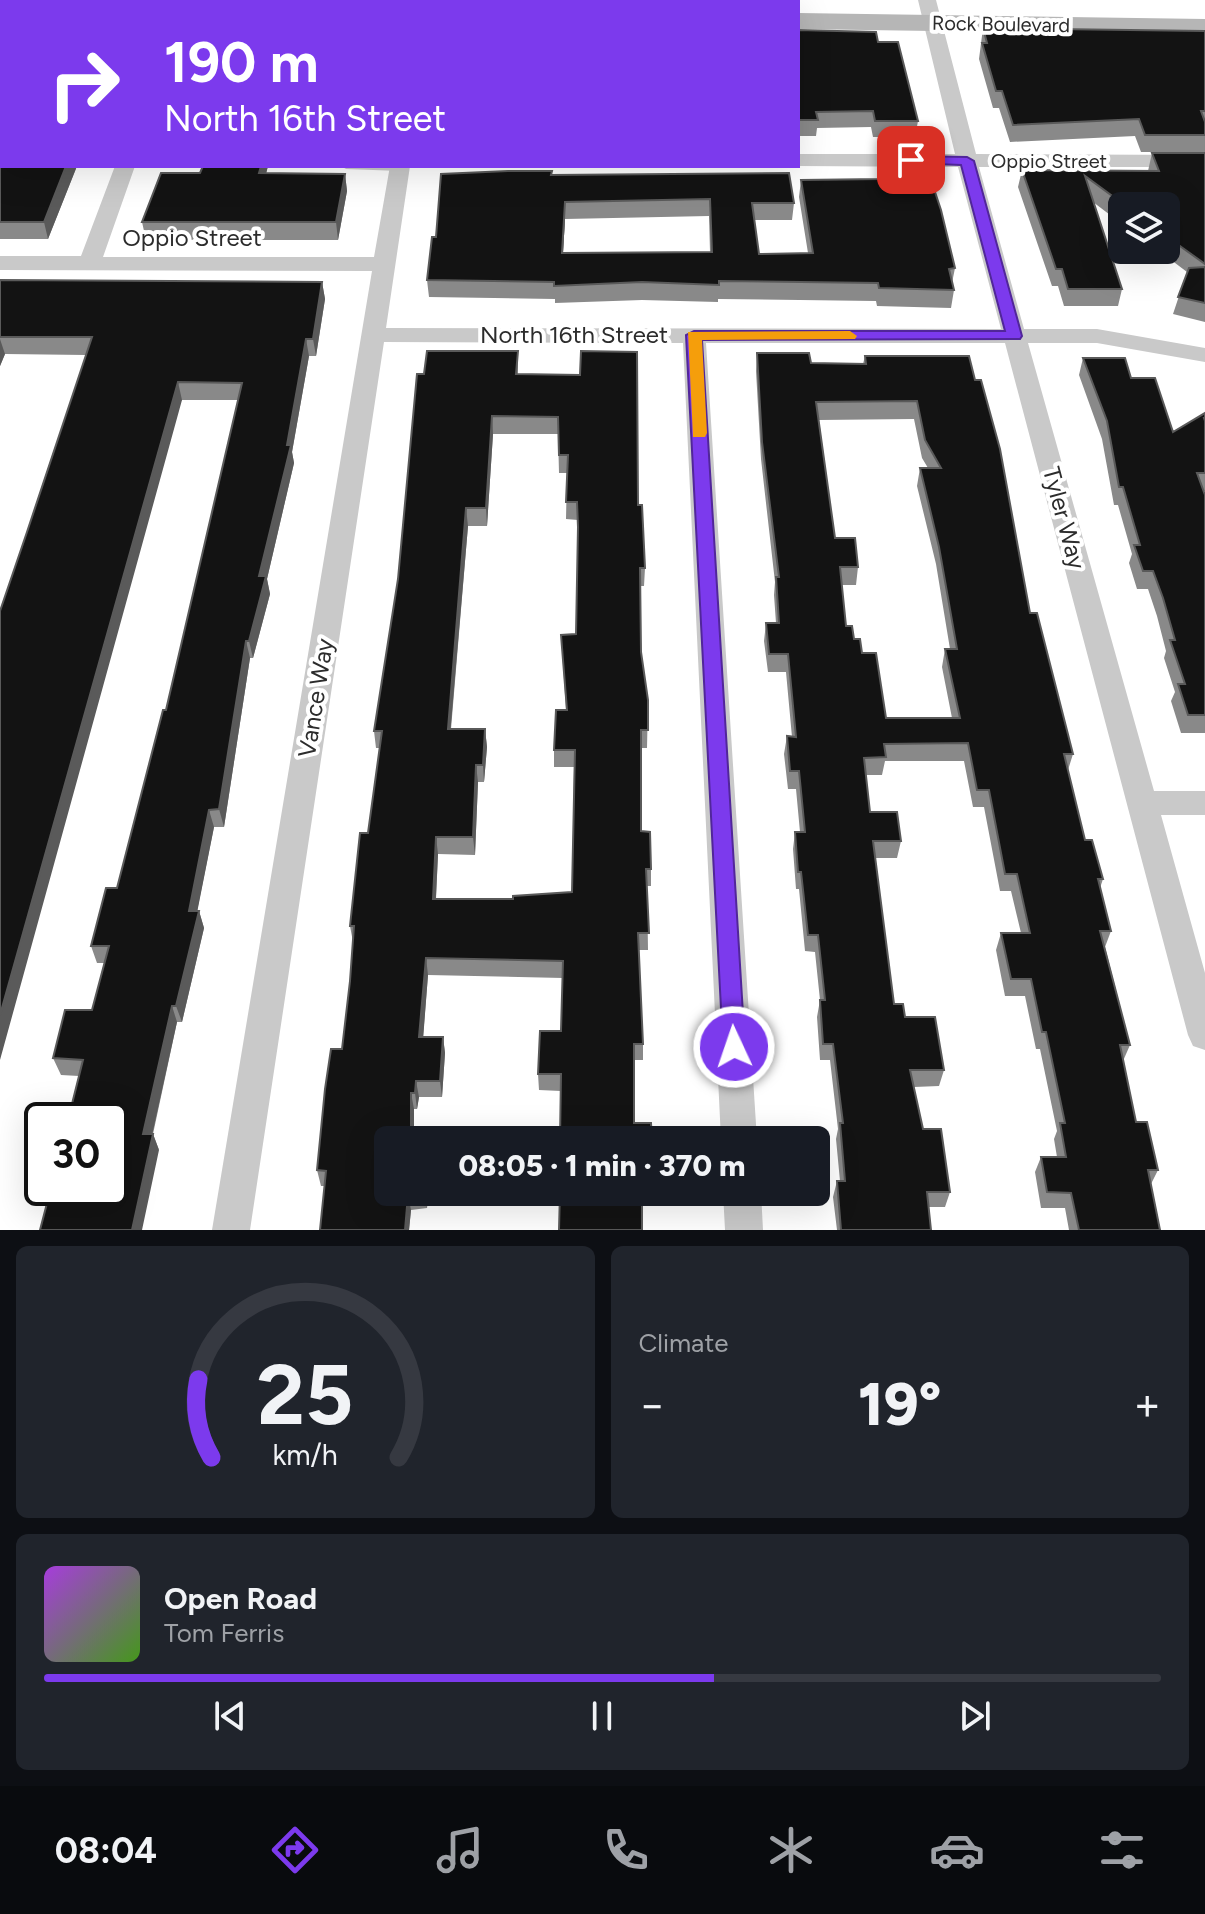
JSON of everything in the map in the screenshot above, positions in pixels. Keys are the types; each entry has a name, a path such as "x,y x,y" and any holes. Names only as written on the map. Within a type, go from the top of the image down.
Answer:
{"main road":[{"name":"Rock Boulevard","path":"800,4 1205,27"},
{"name":"Rock Boulevard","path":"800,21 929,9 1205,9"}],"street":[{"name":"Tyler Way","path":"929,9 1014,336 1205,1035"},
{"name":"Oppio Street","path":"800,160 1205,161"},
{"path":"89,264 124,168"},
{"name":"Vance Way","path":"231,1230 400,168"},
{"name":"Oppio Street","path":"0,263 385,264"},
{"name":"North 16th Street","path":"374,335 1097,336 1145,342 1205,355"},
{"path":"694,335 738,1126"},
{"path":"1142,803 1205,803"},
{"path":"743,1206 744,1230"}],"building":[{"path":"983,28 1205,31 1205,111 1201,111 1205,135 1145,135 1139,119 1013,125 1002,91 996,91 982,43 987,43"},
{"path":"800,30 876,32 878,42 898,42 918,121 875,121 873,111 816,112 818,120 800,120"},
{"path":"1152,153 1205,153 1205,264 1180,246 1180,192 1108,193 1085,176 1108,246 1108,264 1114,264 1122,289 1068,289 1062,269 1056,269 1022,170 1159,171"},
{"path":"923,164 929,189 934,189 941,210 955,268 949,269 954,290 879,288 878,283 719,281 719,285 642,282 554,286 554,282 427,280 432,237 436,237 441,174 508,171 552,171 551,175 789,173 794,203 752,203 759,254 813,253 801,180 881,179 879,170 887,170 886,166","holes":["710,199 712,252 562,253 565,202"]},
{"path":"0,168 65,168 44,222 0,222"},
{"path":"202,168 260,168 259,173 345,174 336,222 142,222 161,173 200,173"},
{"path":"1205,267 1205,303 1178,297 1189,268"},
{"path":"0,280 322,282 313,339 306,339 287,445 291,445 259,576 266,576 249,641 246,641 219,809 209,810 189,911 199,911 176,1006 172,1006 143,1134 153,1134 132,1230 40,1230 46,1206 128,1206 128,1102 72,1102 83,1060 53,1058 65,1010 92,1010 109,946 91,946 106,888 117,888 163,710 166,710 242,383 178,382 0,1015 0,611 92,337 0,337"},
{"path":"427,351 518,351 516,374 580,375 581,351 637,352 638,505 642,505 645,568 640,568 641,652 648,700 648,730 641,730 641,831 650,832 651,869 646,869 649,933 638,933 643,1044 634,1044 634,1123 651,1123 651,1126 560,1126 561,1074 538,1074 540,1031 561,1031 563,961 426,958 419,1037 443,1037 440,1081 416,1081 415,1093 411,1093 411,1126 374,1126 374,1206 407,1206 405,1230 320,1230 326,1171 317,1170 325,1089 331,1049 342,1049 360,833 368,833 382,731 374,731 398,579 417,374 424,374","holes":["492,416 558,417 559,455 568,455 566,502 577,502 578,527 576,634 561,635 567,710 556,710 554,750 575,750 572,892 513,896 513,899 433,899 436,837 473,837 476,765 483,765 485,729 448,729 466,508 486,508"]},
{"path":"757,353 809,353 811,363 866,364 865,356 969,356 975,380 981,380 1000,449 1030,613 1037,613 1073,754 1064,754 1085,840 1092,840 1103,879 1098,879 1111,931 1100,931 1130,1045 1120,1045 1136,1122 1147,1122 1158,1170 1148,1170 1160,1230 1079,1230 1071,1193 1047,1192 1041,1157 1066,1157 1060,1123 1065,1123 1046,1032 1042,1032 1031,979 1011,979 1001,933 1030,933 1017,874 1005,874 989,790 977,790 968,743 884,744 886,757 864,758 870,812 897,812 901,841 873,841 894,1004 903,1004 905,1017 935,1017 944,1070 910,1070 923,1129 941,1129 950,1192 927,1192 931,1230 841,1230 837,1181 845,1181 840,1123 843,1123 833,1044 823,1044 820,1000 825,1000 818,935 808,935 801,872 798,872 795,832 805,832 799,771 790,771 787,736 796,737 788,654 769,654 766,623 779,623 776,577 779,577 762,442","holes":["917,401 925,440 941,468 920,468 939,547 957,649 945,649 960,718 886,718 876,653 862,653 860,639 854,639 852,626 846,626 840,567 858,567 855,538 835,538 816,402"]},
{"path":"1083,358 1125,358 1131,378 1155,378 1173,432 1205,413 1205,473 1197,473 1205,495 1205,715 1188,715 1178,684 1185,684 1170,640 1175,640 1163,598 1153,571 1143,571 1134,545 1140,545 1123,487 1119,487 1107,421"},
{"path":"560,1206 642,1206 642,1230 559,1230"}],"slow traffic":[{"path":"699,433 694,335 850,336"}],"route":[{"path":"734,1047 694,335 1014,336 967,161 911,160"}]}
